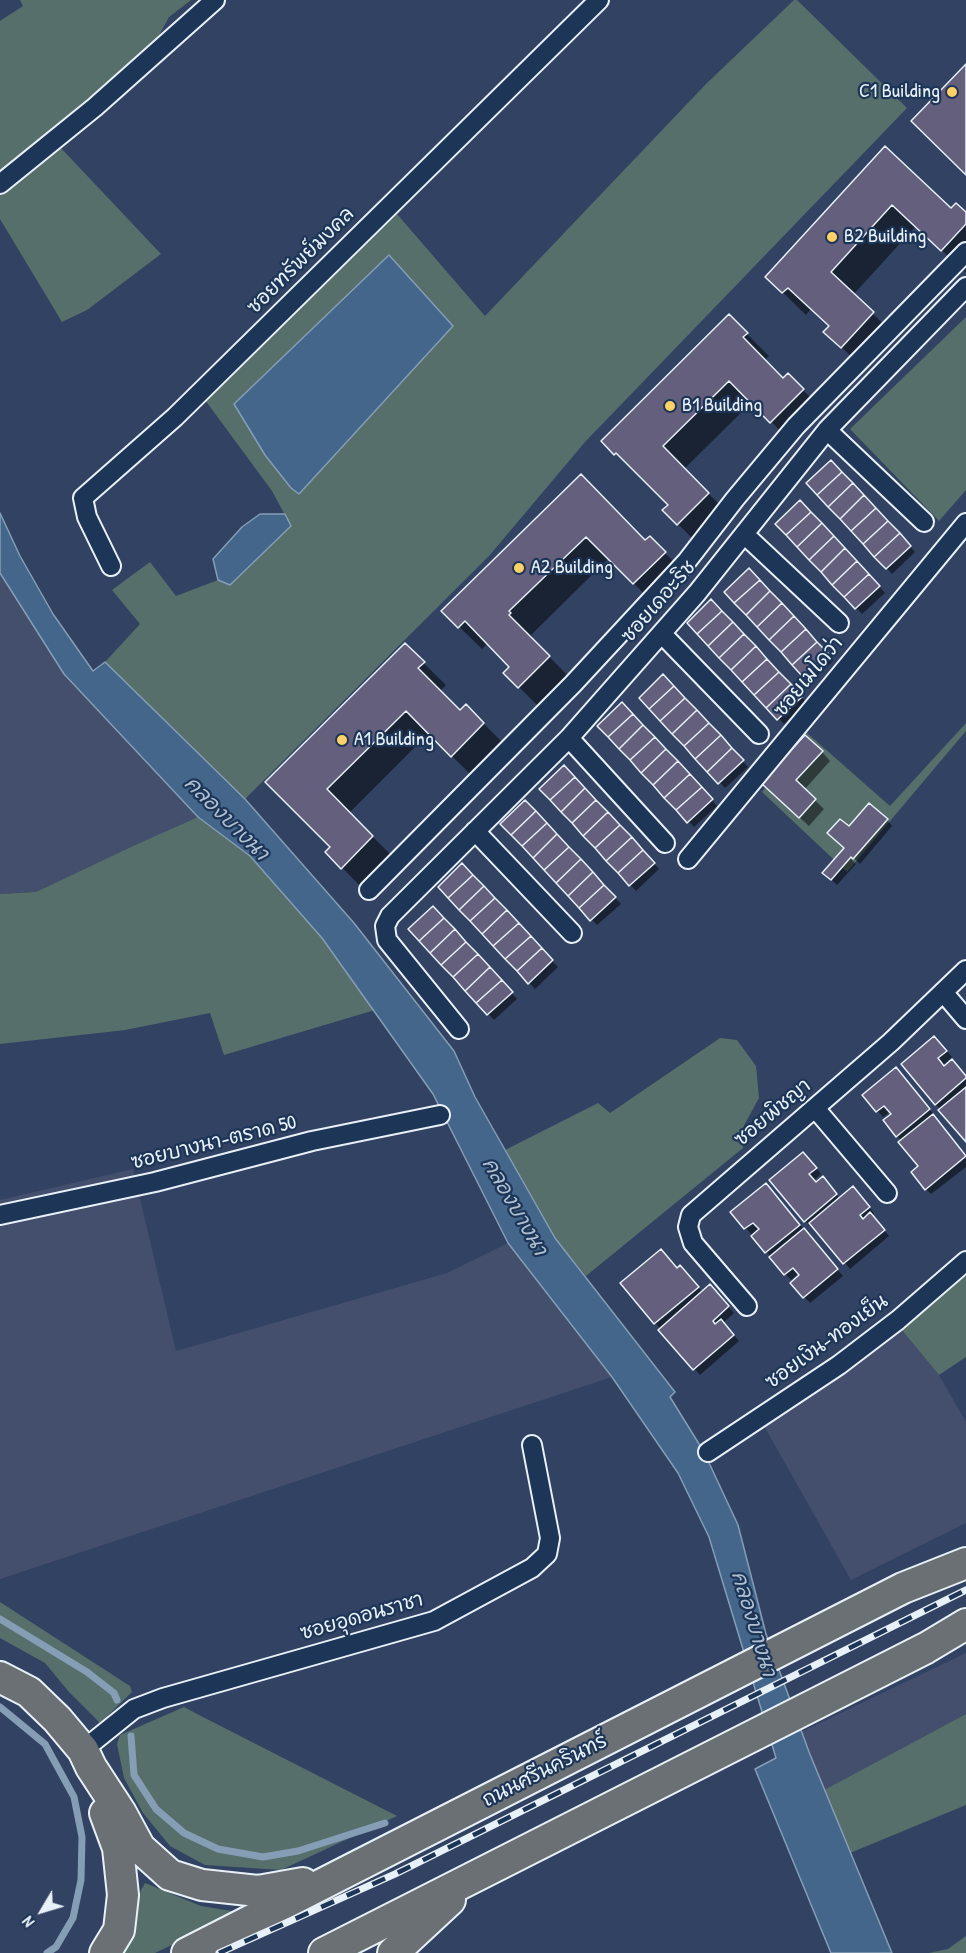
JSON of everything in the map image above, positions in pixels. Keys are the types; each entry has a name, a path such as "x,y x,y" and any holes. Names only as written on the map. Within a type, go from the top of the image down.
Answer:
{"main road":[{"name":"ถนนศรีนครินทร์","path":"187,1953 903,1588 966,1548"},
{"name":"ถนนศรีนครินทร์","path":"903,1588 966,1563"},
{"path":"324,1953 926,1648 966,1624"},
{"path":"926,1648 966,1635"},
{"path":"0,1677 29,1692 57,1719 87,1759 140,1848 170,1875 202,1885 258,1891 333,1877"},
{"path":"87,1759 118,1848 123,1895 119,1930 105,1953"},
{"path":"393,1953 476,1875"}],"street":[{"path":"0,184 94,107 215,0"},
{"name":"ซอยทรัพย์มงคล","path":"111,566 87,517 83,498 184,408 598,0"},
{"path":"369,890 573,684 687,561 796,426 966,252"},
{"name":"ซอยเดอะริช","path":"459,1029 387,940 385,926 390,916 569,738 662,634 827,430 966,287"},
{"path":"827,430 924,522"},
{"name":"ซอยเมโดว่า","path":"688,859 966,523"},
{"path":"744,534 839,624"},
{"path":"662,634 759,734"},
{"path":"569,738 665,843"},
{"path":"475,831 572,933"},
{"name":"ซอยพิชญา","path":"747,1306 693,1243 688,1227 691,1215 733,1176 891,1042 966,970"},
{"path":"943,992 966,1019"},
{"path":"815,1108 887,1193"},
{"name":"ซอยบางนา-ตราด 50","path":"0,1215 155,1182 312,1141 440,1115"},
{"name":"ซอยเงิน-ทองเย็น","path":"708,1452 839,1365 898,1320 966,1262"},
{"name":"ซอยอุดอนราชา","path":"87,1759 134,1710 164,1698 434,1621 532,1568 547,1554 550,1538 532,1445"}],"shaded area":[{"path":"0,573 64,674 198,817 36,892 0,894"},
{"path":"133,1169 176,1351 447,1273 508,1243 612,1377 0,1579 0,1200"},
{"path":"901,1329 939,1375 966,1422 966,1523 851,1580 764,1426"},
{"path":"966,1653 966,1714 824,1790 801,1732"}],"green space":[{"path":"20,0 191,0 169,17 155,43 0,176 0,21 23,6"},
{"path":"794,0 797,0 907,108 585,442 489,556 245,799 105,662 140,624 112,590 150,562 176,596 218,580 230,585 291,526 272,491 205,400 397,214 485,316 706,84","holes":["389,255 453,326 299,494"]},
{"path":"60,147 161,254 87,310 62,322 0,219 0,195"},
{"path":"966,317 966,490 939,521 850,429"},
{"path":"966,723 966,731 847,872 762,792 807,733 890,806"},
{"path":"198,817 250,856 322,938 375,1010 224,1055 210,1013 125,1030 0,1044 0,894 36,892"},
{"path":"720,1038 737,1040 756,1066 759,1098 741,1131 743,1148 586,1276 555,1238 505,1150 598,1103 610,1113"},
{"path":"966,1273 966,1357 939,1375 901,1329"},
{"path":"0,1602 130,1686 132,1692 100,1723 69,1692 45,1663 0,1638"},
{"path":"184,1707 397,1816 281,1870 205,1865 170,1846 143,1813 124,1778 117,1744 120,1735"},
{"path":"966,1714 966,1805 850,1853 824,1790"},
{"path":"145,1883 201,1906 232,1911 227,1918 155,1953 121,1953"},
{"path":"966,1936 966,1953 929,1953 948,1949"}],"water":[{"path":"389,255 453,326 299,494 291,488 265,455 234,404"},
{"name":"คลองบางนา","path":"0,513 20,556 53,614 93,671 105,662 245,799 354,923 454,1051 475,1097 555,1238 675,1392 670,1397 704,1452 738,1525 766,1634 809,1752 892,1953 831,1953 755,1769 776,1758 709,1537 678,1473 612,1377 508,1243 433,1094 322,938 250,856 198,817 64,674 0,573"},
{"path":"260,514 285,514 291,526 230,585 218,580 213,559 242,527"}],"building":[{"name":"C1 Building","path":"966,64 966,175 911,121"},
{"name":"B2 Building","path":"885,146 951,208 956,203 966,212 966,224 941,251 892,205 831,272 874,312 841,348 823,332 829,326 788,288 782,293 765,277"},
{"name":"B1 Building","path":"729,314 748,333 743,337 783,378 788,373 804,389 770,423 729,381 663,446 709,493 677,525 662,510 668,505 601,441"},
{"path":"831,460 842,472 817,495 806,483"},
{"path":"842,472 853,483 828,507 817,495"},
{"name":"A2 Building","path":"581,474 645,540 650,536 666,552 633,584 586,537 509,611 511,613 509,615 550,656 518,688 503,673 509,667 465,621 458,628 441,611"},
{"path":"853,483 864,495 840,519 828,507"},
{"path":"864,495 876,508 851,531 840,519"},
{"path":"800,500 811,512 786,535 775,524"},
{"path":"876,508 888,521 863,544 851,531"},
{"path":"811,512 822,523 797,547 786,535"},
{"path":"888,521 900,533 874,557 863,544"},
{"path":"822,523 834,536 809,560 797,547"},
{"path":"900,533 911,546 886,569 874,557"},
{"path":"834,536 845,548 821,572 809,560"},
{"path":"845,548 857,561 832,585 821,572"},
{"path":"857,561 869,574 844,597 832,585"},
{"path":"749,568 760,580 734,603 724,592"},
{"path":"869,574 880,586 855,609 844,597"},
{"path":"760,580 770,591 746,615 734,603"},
{"path":"770,591 782,603 757,627 746,615"},
{"path":"711,599 722,611 697,634 687,623"},
{"path":"782,603 794,616 769,640 757,627"},
{"path":"722,611 733,622 708,646 697,634"},
{"path":"794,616 806,629 781,652 769,640"},
{"path":"733,622 744,634 719,658 708,646"},
{"path":"806,629 817,642 792,665 781,652"},
{"path":"744,634 756,646 731,670 719,658"},
{"path":"817,642 829,654 803,677 792,665"},
{"name":"A1 Building","path":"405,643 425,662 418,668 460,710 466,704 484,723 451,757 406,711 327,789 373,836 341,869 325,852 330,847 265,782"},
{"path":"756,646 767,659 742,682 731,670"},
{"path":"767,659 779,672 754,695 742,682"},
{"path":"779,672 791,684 766,708 754,695"},
{"path":"663,674 674,686 649,709 639,698"},
{"path":"791,684 802,697 777,720 766,708"},
{"path":"674,686 685,698 660,721 649,709"},
{"path":"685,698 697,710 672,734 660,721"},
{"path":"622,702 633,714 608,737 597,726"},
{"path":"697,710 709,723 684,746 672,734"},
{"path":"633,714 643,725 619,749 608,737"},
{"path":"709,723 721,735 695,759 684,746"},
{"path":"643,725 655,737 630,760 619,749"},
{"path":"721,735 732,748 707,772 695,759"},
{"path":"805,735 823,751 796,780 816,799 799,818 761,783"},
{"path":"655,737 666,749 641,773 630,760"},
{"path":"732,748 744,760 718,784 707,772"},
{"path":"666,749 678,761 653,785 641,773"},
{"path":"678,761 690,774 664,798 653,785"},
{"path":"564,765 575,777 550,800 539,789"},
{"path":"690,774 702,787 676,810 664,798"},
{"path":"575,777 585,788 561,812 550,800"},
{"path":"702,787 713,799 687,823 676,810"},
{"path":"585,788 596,800 572,823 561,812"},
{"path":"525,800 536,811 511,835 500,824"},
{"path":"596,800 608,812 583,836 572,823"},
{"path":"869,803 888,819 831,880 822,873 844,848 827,833 840,819 849,826"},
{"path":"536,811 547,823 522,846 511,835"},
{"path":"608,812 620,825 595,848 583,836"},
{"path":"547,823 557,834 533,858 522,846"},
{"path":"620,825 632,837 606,861 595,848"},
{"path":"557,834 569,847 544,870 533,858"},
{"path":"632,837 643,850 618,873 606,861"},
{"path":"569,847 581,859 556,883 544,870"},
{"path":"643,850 655,863 629,886 618,873"},
{"path":"581,859 593,872 568,896 556,883"},
{"path":"462,863 473,875 448,898 438,887"},
{"path":"593,872 604,885 579,908 568,896"},
{"path":"473,875 484,886 459,910 448,898"},
{"path":"604,885 616,897 590,921 579,908"},
{"path":"484,886 495,898 470,921 459,910"},
{"path":"495,898 507,910 482,934 470,921"},
{"path":"433,906 444,918 419,941 408,929"},
{"path":"507,910 519,923 493,946 482,934"},
{"path":"444,918 455,929 430,953 419,941"},
{"path":"519,923 531,936 505,959 493,946"},
{"path":"455,929 466,942 441,965 430,953"},
{"path":"531,936 542,948 517,971 505,959"},
{"path":"466,942 478,954 453,977 441,965"},
{"path":"542,948 553,960 528,984 517,971"},
{"path":"478,954 490,967 465,991 453,977"},
{"path":"490,967 502,980 476,1003 465,991"},
{"path":"502,980 513,992 487,1015 476,1003"},
{"path":"934,1036 947,1051 938,1058 944,1066 952,1059 966,1076 935,1105 901,1064"},
{"path":"896,1067 930,1109 896,1137 883,1120 891,1114 884,1106 876,1112 862,1095"},
{"path":"966,1087 966,1142 938,1110"},
{"path":"933,1114 966,1156 925,1190 911,1172 918,1166 898,1142"},
{"path":"803,1152 817,1168 809,1174 816,1182 823,1176 837,1194 804,1222 769,1180"},
{"path":"766,1183 800,1225 765,1253 751,1236 759,1229 753,1223 744,1229 730,1212"},
{"path":"853,1186 870,1207 860,1215 863,1219 870,1212 885,1230 843,1264 809,1223"},
{"path":"804,1228 838,1269 803,1298 790,1283 799,1275 793,1268 784,1275 769,1257"},
{"path":"661,1249 677,1268 680,1265 699,1287 654,1324 620,1283"},
{"path":"710,1284 729,1306 713,1321 715,1324 721,1319 734,1335 693,1370 658,1330"}],"waterway":[{"path":"0,1619 87,1672 114,1693 117,1700"},
{"path":"0,1707 45,1744 74,1797 82,1837 81,1880 73,1918 56,1947 47,1953"},
{"path":"131,1736 134,1775 156,1809 184,1833 218,1849 263,1857 298,1851 385,1823"}],"railway":[{"path":"219,1953 395,1874 966,1590"}],"place":[{"name":"C1 Building","path":"952,92"},
{"name":"B2 Building","path":"832,237"},
{"name":"B1 Building","path":"670,406"},
{"name":"A2 Building","path":"519,568"},
{"name":"A1 Building","path":"342,740"}]}
